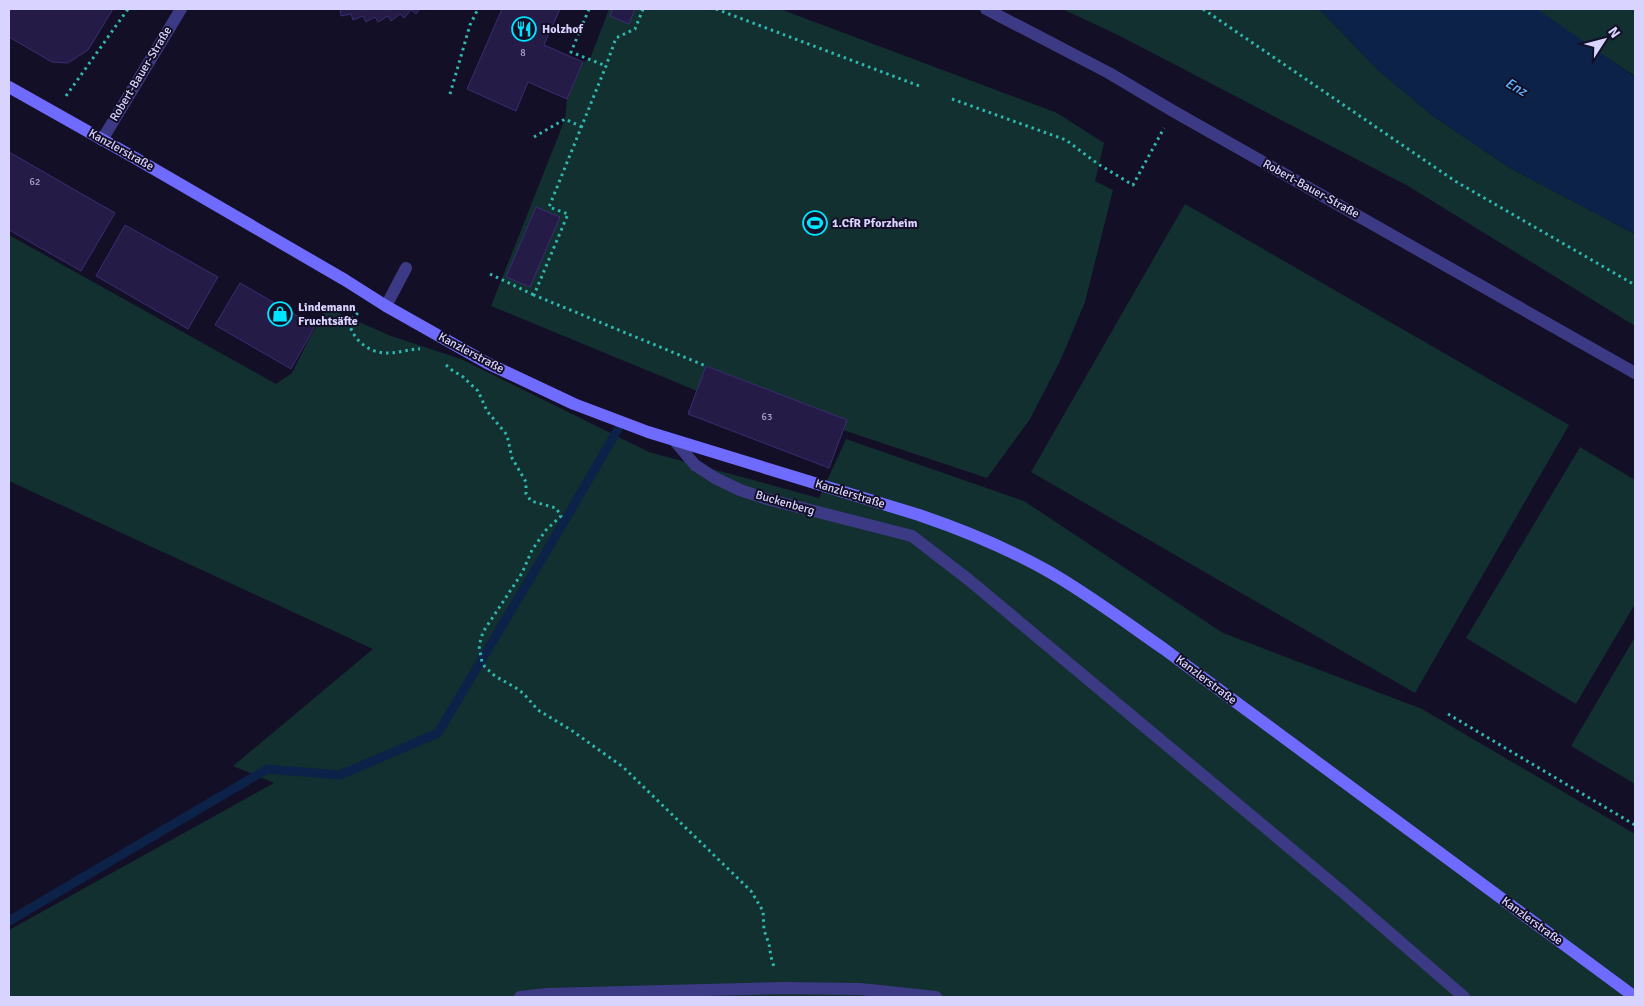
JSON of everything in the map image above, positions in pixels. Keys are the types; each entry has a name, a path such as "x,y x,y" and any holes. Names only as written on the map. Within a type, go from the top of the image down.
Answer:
{"main road":[{"name":"Kanzlerstraße","path":"9,88 135,158 345,280 386,306 487,362 574,404 640,429 962,530 1002,547 1046,570 1164,649 1635,997"}],"street":[{"name":"Robert-Bauer-Straße","path":"102,140 181,9"},
{"name":"Robert-Bauer-Straße","path":"986,9 1109,73 1635,373"},
{"path":"386,306 406,268"},
{"name":"Buckenberg","path":"674,440 695,465 715,478 740,490 767,499 912,536 969,580 1346,894 1464,997"},
{"path":"520,997 547,994 784,988 860,989 936,997"}],"path":[{"path":"55,112 128,9"},
{"path":"450,94 470,25 478,9"},
{"path":"589,9 571,52 606,66"},
{"path":"534,295 568,214 549,207 616,38 635,29 643,9"},
{"path":"716,9 922,87"},
{"path":"1203,9 1455,181 1635,285"},
{"path":"952,99 1066,140 1098,164 1133,185 1173,111"},
{"path":"534,137 565,119 582,127"},
{"path":"490,274 534,295 706,366"},
{"path":"360,311 349,321 350,326 356,338 371,350 388,353 411,349 426,350"},
{"path":"442,362 462,376 478,391 487,411 506,434 512,458 526,482 528,498 531,501 556,508 561,516 546,530 532,550 522,574 483,632 479,646 482,662 495,676 524,694 538,710 571,730 623,767 751,891 763,911 764,930 771,957 784,988"},
{"path":"1448,714 1635,825"}],"green space":[{"name":"1.CfR Pforzheim","path":"609,9 780,9 1057,113 1104,143 1095,181 1113,190 1085,302 1061,359 1030,419 987,478 843,430 846,420 706,366 697,391 491,306 565,119 567,99 583,62 590,59"},
{"path":"1062,9 1319,9 1378,70 1433,116 1510,168 1635,234 1635,326 1408,186 1118,35"},
{"path":"1531,9 1635,9 1635,76"},
{"path":"1185,204 1569,425 1415,693 1031,472"},
{"path":"9,235 276,384 292,373 327,308 391,336 461,359 649,452 819,498 846,439 1024,501 1223,633 1422,709 1635,834 1635,997 9,997 9,930 274,783 233,766 373,649 9,481"},
{"path":"1580,447 1635,480 1635,604 1576,704 1466,638"},
{"path":"1635,637 1635,784 1571,746"}],"water":[{"name":"Enz","path":"1319,9 1537,9 1635,77 1635,234 1510,168 1433,116 1378,70"}],"building":[{"path":"9,9 113,9 88,50 68,63 52,62 9,37"},
{"path":"340,9 420,9 416,14 411,10 404,18 400,14 391,21 388,16 378,22 375,17 366,22 363,16 353,20 351,14 341,16"},
{"path":"502,9 560,9 544,45 583,62 567,99 528,82 516,111 467,89"},
{"path":"613,9 635,9 629,24 610,16"},
{"path":"9,152 115,213 81,271 9,230"},
{"path":"536,207 560,217 530,287 506,277"},
{"path":"125,225 218,277 188,329 96,276"},
{"path":"240,283 315,326 291,369 215,325"},
{"path":"706,366 847,420 829,468 688,414"}],"waterway":[{"path":"9,921 267,769 340,775 438,733 618,429"}],"place":[{"name":"Holzhof","path":"524,29"},
{"name":"1.CfR Pforzheim","path":"815,223"},
{"name":"Lindemann Fruchtsäfte","path":"280,314"}]}
